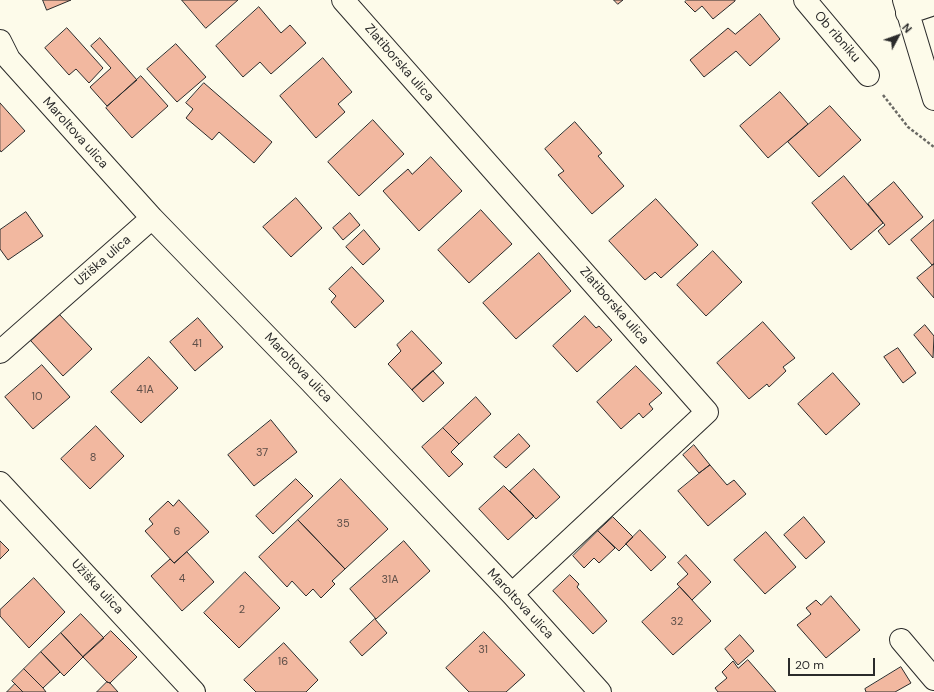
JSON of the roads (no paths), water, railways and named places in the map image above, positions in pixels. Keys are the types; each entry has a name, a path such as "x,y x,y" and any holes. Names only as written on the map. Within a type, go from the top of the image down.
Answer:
{"street":[{"name":"Zlatiborska ulica","path":"343,0 707,412 512,594"},
{"name":"Ob ribniku","path":"805,0 868,75"},
{"path":"934,4 906,6 934,99"},
{"name":"Maroltova ulica","path":"0,41 10,59 152,218 310,381 512,594 600,692"},
{"name":"Užiška ulica","path":"0,352 152,218"},
{"name":"Užiška ulica","path":"0,482 194,692"},
{"path":"901,640 934,679"}]}
